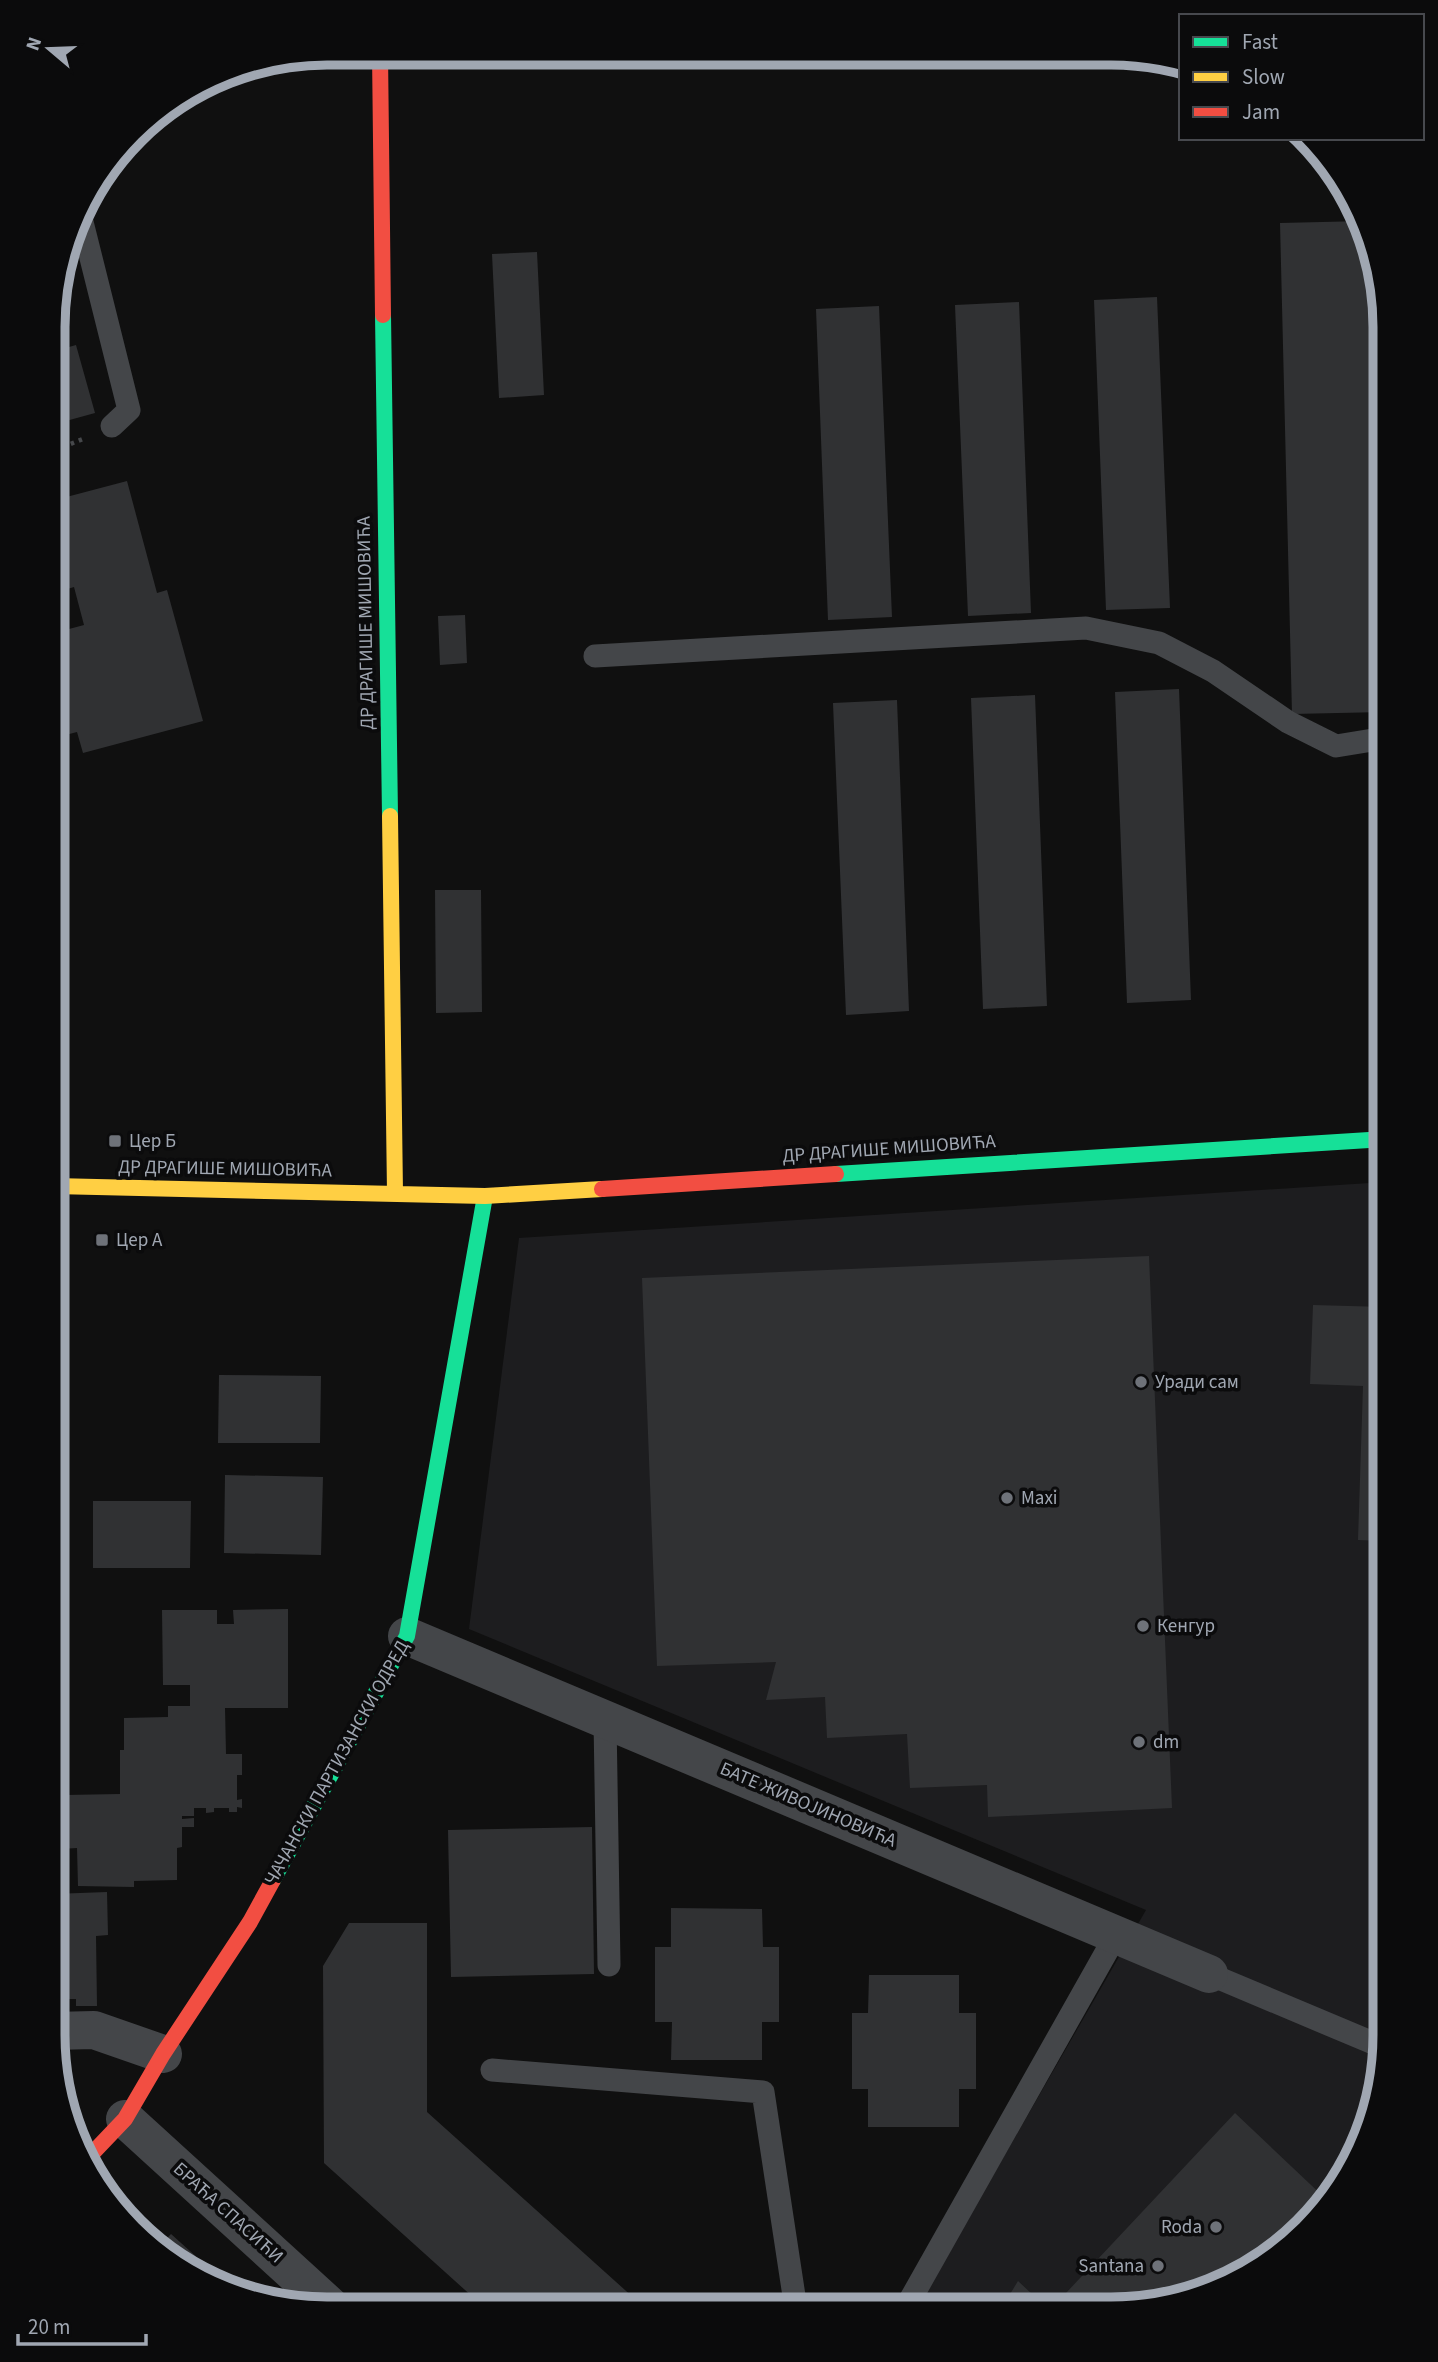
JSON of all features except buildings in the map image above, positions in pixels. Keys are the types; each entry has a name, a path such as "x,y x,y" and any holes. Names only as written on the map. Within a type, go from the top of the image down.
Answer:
{"street":[{"name":"ДР ДРАГИШЕ МИШОВИЋА","path":"380,65 395,1193"},
{"name":"ДР ДРАГИШЕ МИШОВИЋА","path":"65,1186 485,1196 1373,1140"},
{"name":"ЧАЧАНСКИ ПАРТИЗАНСКИ ОДРЕД","path":"93,2153 125,2119 163,2054 250,1922 407,1636 485,1196"},
{"name":"БАТЕ ЖИВОЈИНОВИЋА","path":"407,1636 1209,1974"},
{"path":"65,2031 94,2030 163,2054"},
{"name":"БРАЋА СПАСИЋИ","path":"125,2119 320,2297"}],"lane":[{"path":"84,229 129,410 112,426"},
{"path":"595,656 1086,628 1159,642 1213,671 1288,722 1336,746 1373,740"},
{"path":"606,1720 609,1965"},
{"path":"912,2297 1116,1935"},
{"path":"1209,1974 1373,2043"},
{"path":"492,2070 763,2092 794,2297"}],"shaded area":[{"path":"1373,1183 1373,2053 1359,2120 1338,2166 1297,2221 1271,2243 1212,2277 1146,2295 923,2297 1146,1910 469,1629 519,1238"}],"traffic: fast":[{"path":"383,315 390,816"},
{"path":"836,1174 1373,1140"},
{"path":"273,1880 407,1636 485,1196"}],"traffic: slow":[{"path":"390,816 395,1193"},
{"path":"65,1186 485,1196 602,1189"}],"traffic: jam":[{"path":"380,65 383,315"},
{"path":"602,1189 836,1174"},
{"path":"93,2153 125,2119 163,2054 250,1922 273,1880"}],"place":[{"name":"Цер Б","path":"115,1141"},
{"name":"Цер А","path":"102,1240"},
{"name":"Уради сам","path":"1141,1382"},
{"name":"Maxi","path":"1007,1498"},
{"name":"Кенгур","path":"1143,1626"},
{"name":"dm","path":"1139,1742"},
{"name":"Roda","path":"1216,2227"},
{"name":"Santana","path":"1158,2266"}]}
